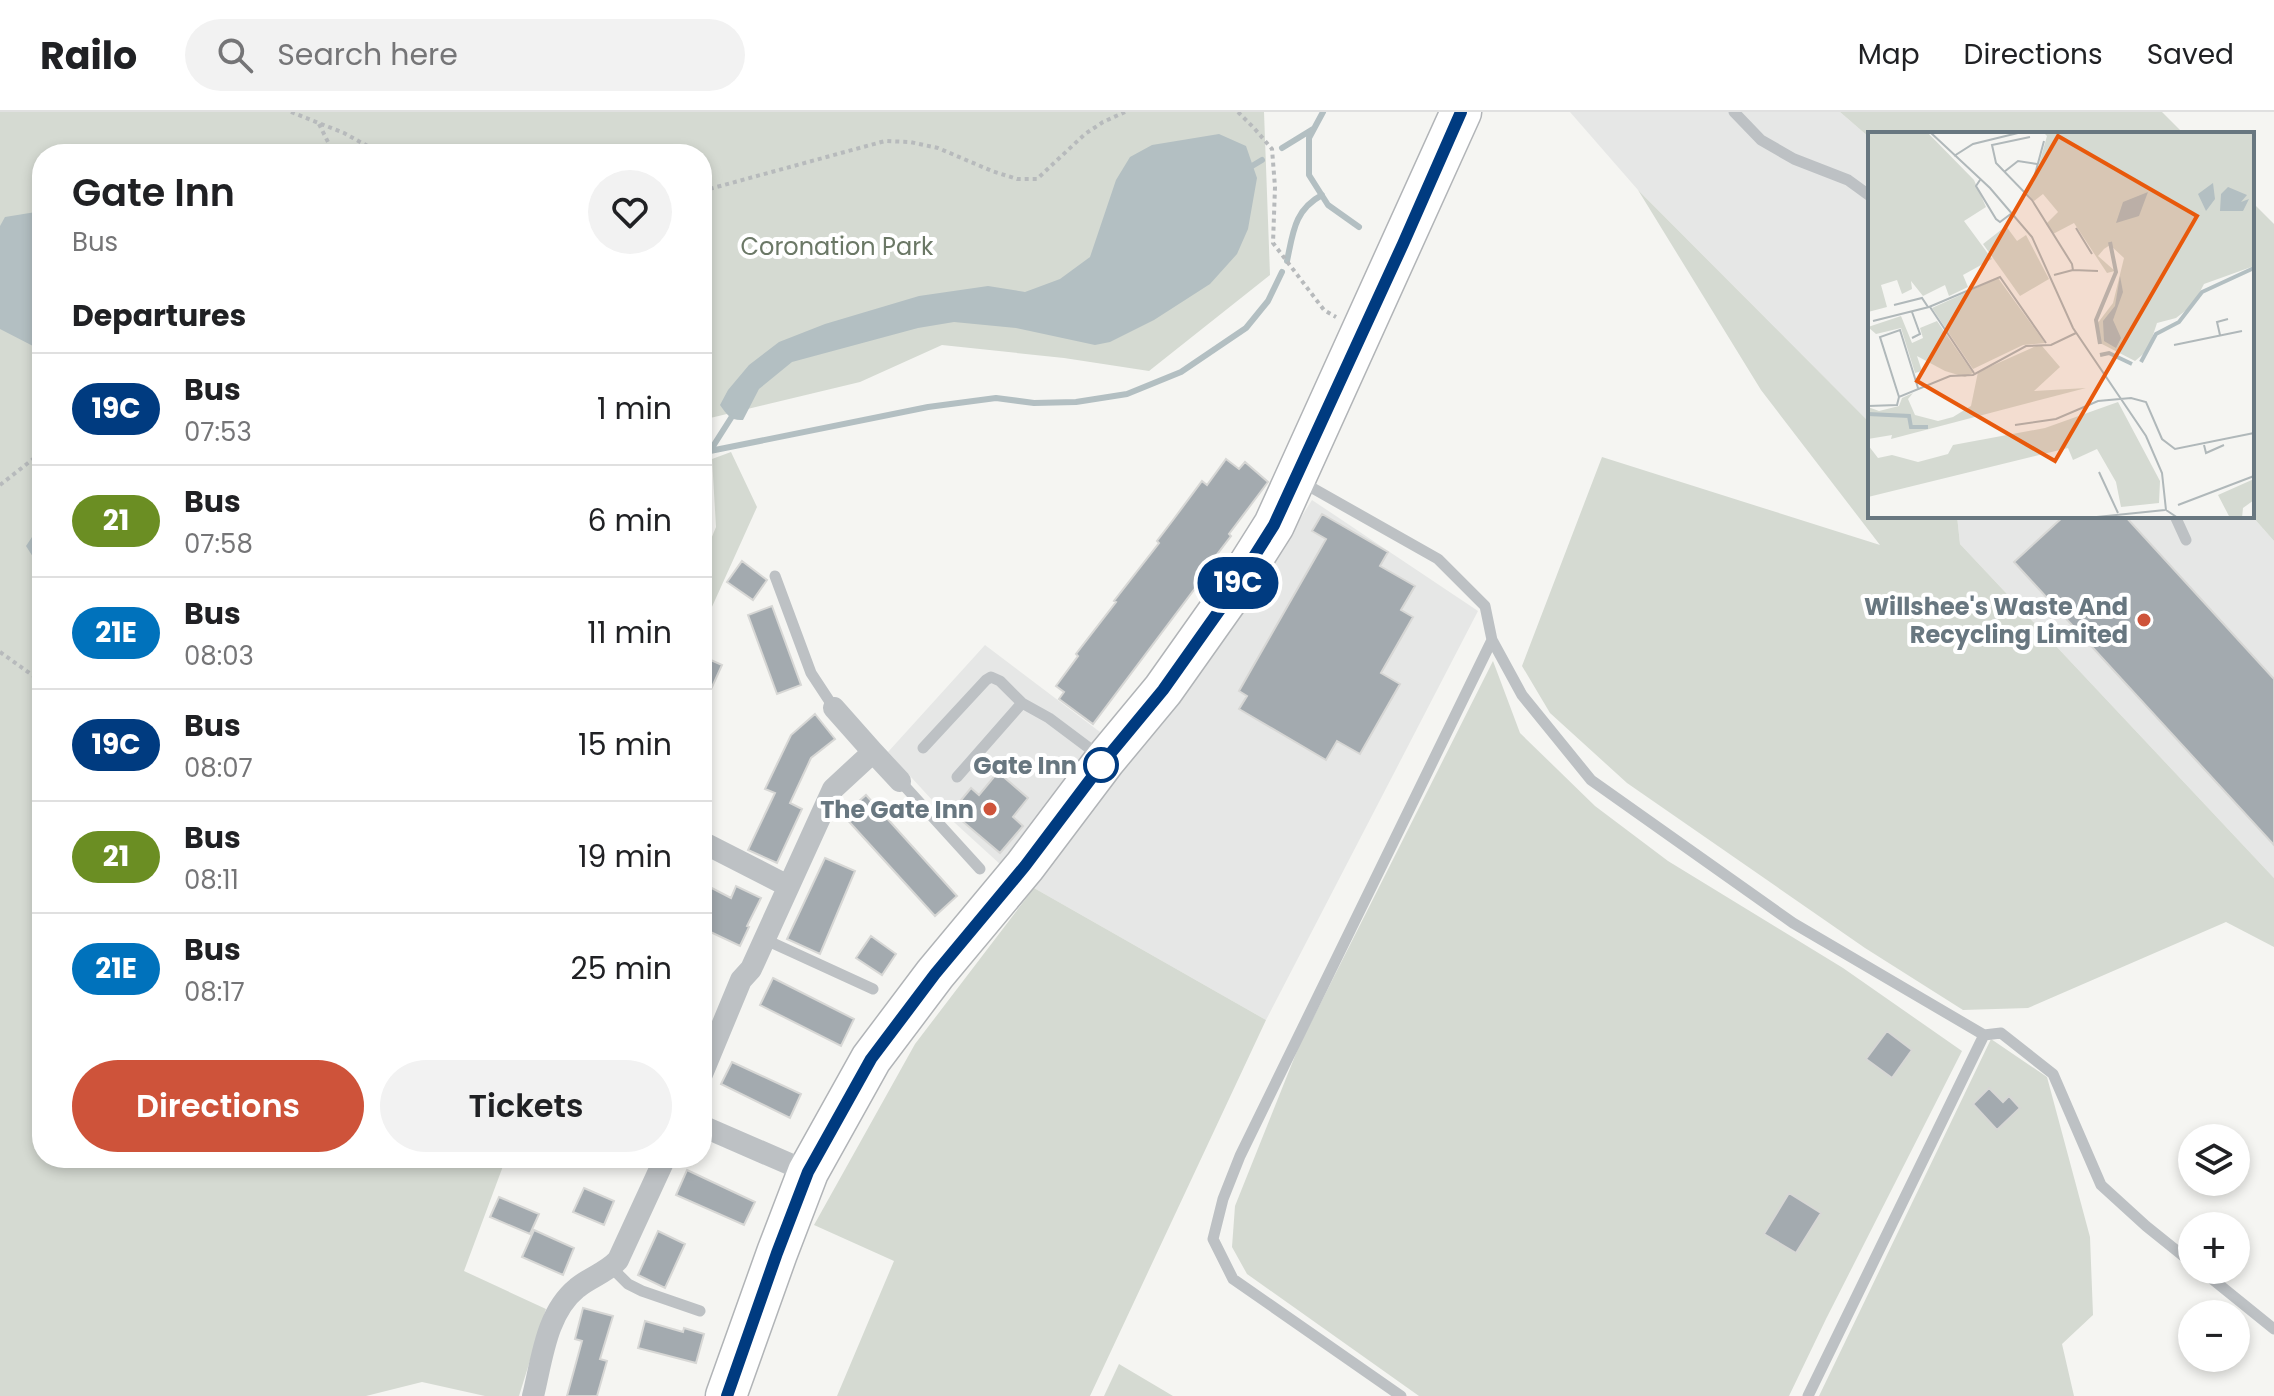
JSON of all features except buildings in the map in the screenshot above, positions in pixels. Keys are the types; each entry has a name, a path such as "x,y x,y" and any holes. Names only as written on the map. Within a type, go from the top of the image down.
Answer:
{"highway":[{"path":"726,1396 808,1172 871,1059 935,974 1025,866 1105,760 1163,690 1226,601 1274,525 1461,112"}],"street":[{"path":"834,708 900,781"},
{"path":"712,1042 741,980 751,969 833,789 873,752"},
{"path":"712,847 788,886"},
{"path":"712,1130 808,1172"},
{"path":"533,1396 552,1323 560,1306 577,1288 618,1260 660,1168"}],"lane":[{"path":"1734,112 1761,140 1794,159 1848,180 1868,195"},
{"path":"1296,479 1438,559 1485,606 1492,640 1522,695 1591,780 1793,923 1984,1035 2001,1033 2053,1074 2101,1185 2178,1252"},
{"path":"2176,518 2186,540"},
{"path":"775,576 811,673 834,708"},
{"path":"1401,1396 1233,1279 1213,1239 1223,1199 1240,1156 1492,640"},
{"path":"923,748 991,677 1022,703 1049,718 1105,760"},
{"path":"957,777 1022,703"},
{"path":"900,781 980,869"},
{"path":"764,939 873,989"},
{"path":"1808,1396 1984,1035"},
{"path":"611,1267 628,1284 642,1291 700,1311"},
{"path":"2218,1284 2274,1329"}],"path":[{"path":"291,112 364,144"},
{"path":"712,188 885,141 938,148 1017,179 1037,179 1085,134 1125,112"},
{"path":"1238,112 1272,149 1275,187 1273,243 1324,310 1363,331"},
{"path":"319,123 329,144"},
{"path":"0,485 32,460"},
{"path":"0,652 32,675"}],"shaded area":[{"path":"1570,112 1840,112 1868,136 1868,421 1638,190"},
{"path":"1219,134 1246,146 1257,178 1248,229 1237,254 1210,284 1154,320 1110,342 1095,345 1016,328 954,322 918,328 792,362 759,389 743,420 730,417 720,405 749,365 779,342 825,324 919,296 988,286 1025,292 1060,279 1090,257 1116,180 1130,157 1152,145"},
{"path":"32,213 32,345 0,329 0,226 5,217"},
{"path":"1312,500 1478,611 1266,1020 1034,888 1235,623"},
{"path":"1957,518 2254,518 2274,541 2274,878 1960,544"},
{"path":"32,537 32,555 26,546"},
{"path":"985,645 1100,732 1001,865 944,813 888,752"}],"green space":[{"name":"Coronation Park","path":"0,112 1264,112 1270,275 1149,371 942,345 860,382 712,418 712,144 32,144 32,1168 502,1168 464,1271 546,1309 519,1396 485,1396 422,1382 366,1396 0,1396"},
{"path":"1840,112 2162,112 2182,132 1868,132 1868,136"},
{"path":"1638,190 1868,421 1868,518 1957,518 1960,544 2274,878 2274,947 2226,922 2028,1008 1963,1010 1865,948 1627,783 1550,713 1522,666 1602,457 1880,545 1761,390"},
{"path":"2254,204 2274,224 2274,541 2254,518"},
{"path":"731,452 757,507 712,607 712,537 716,527 712,459"},
{"path":"1493,661 1520,733 1595,806 1668,861 1843,968 1962,1051 1789,1396 1419,1396 1247,1274 1232,1247 1235,1206 1299,1046"},
{"path":"1034,888 1266,1020 1090,1396 837,1396 894,1261 814,1225 915,1044"},
{"path":"1991,1039 2047,1077 2090,1237 2093,1315 2062,1344 2074,1396 1819,1396"},
{"path":"1119,1364 1173,1396 1104,1396"}],"waterway":[{"path":"1323,112 1309,138 1309,175 1328,205 1359,227"},
{"path":"1282,148 1313,129"},
{"path":"1252,166 1262,160"},
{"path":"1287,261 1300,215 1322,195"},
{"path":"712,451 928,407 996,398 1034,403 1076,402 1127,394 1181,372 1246,328 1268,301 1282,272"},
{"path":"712,448 731,418"}],"bus line":[{"name":"19C","path":"727,1396 808,1172 871,1059 935,974 1025,866 1105,760 1163,690 1226,601 1274,525 1461,112"}],"place":[{"name":"Willshee's Waste And Recycling Limited","path":"2144,620"},
{"name":"Gate Inn","path":"1101,765"},
{"name":"The Gate Inn","path":"990,809"}]}
